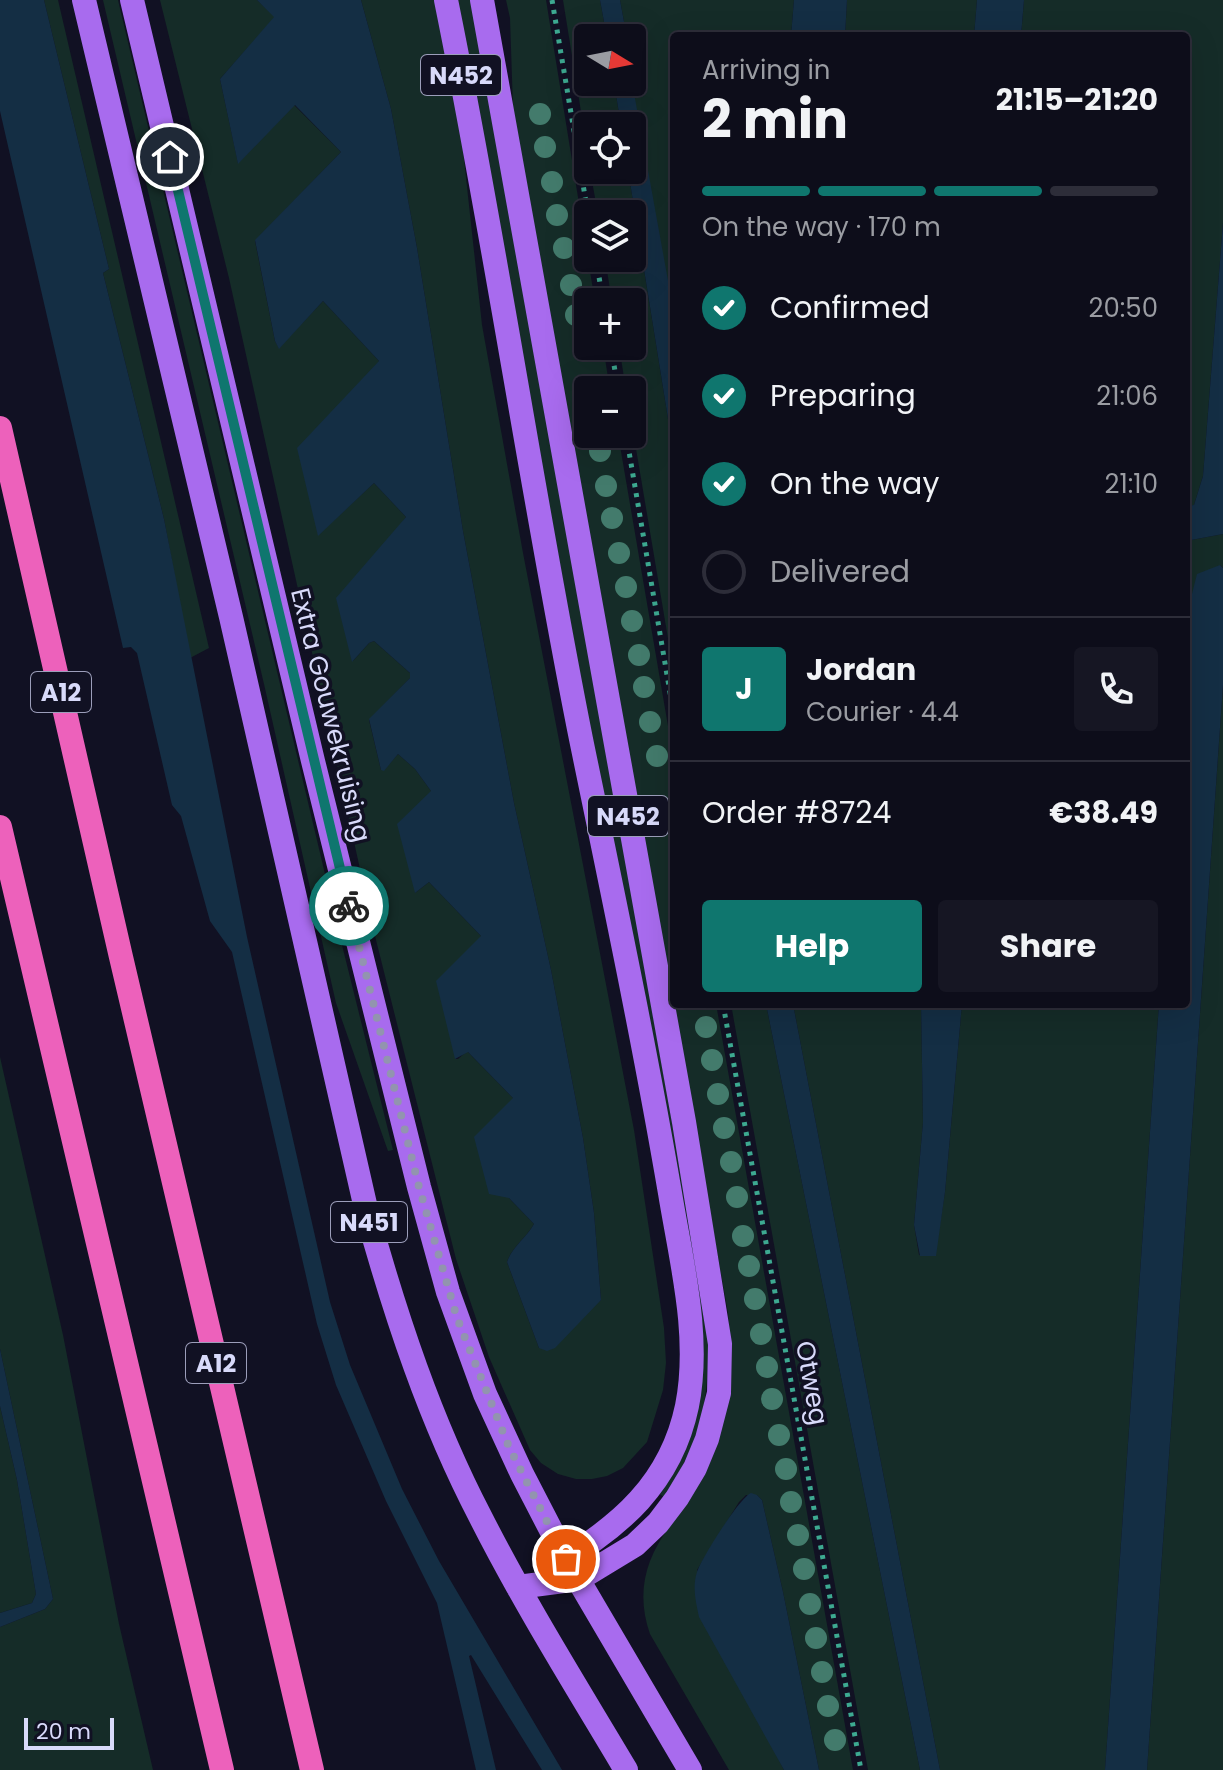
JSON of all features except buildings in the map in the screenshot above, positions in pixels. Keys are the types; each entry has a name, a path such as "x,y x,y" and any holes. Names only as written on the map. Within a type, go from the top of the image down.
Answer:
{"highway":[{"name":"A12","path":"0,428 312,1770"},
{"path":"0,827 222,1770"}],"main road":[{"name":"N451","path":"84,0 207,515 373,1237 402,1332 439,1426 479,1514 518,1587 626,1770"},
{"name":"Extra Gouwekruising","path":"132,0 317,776 432,1239 465,1344 522,1474 572,1569 690,1770"},
{"name":"N452","path":"446,0 476,150 568,673 639,1016 684,1278 691,1341 687,1407 665,1465 624,1518 572,1569"},
{"name":"N452","path":"482,0 681,1106 720,1344 720,1376 715,1409 701,1454 686,1484 647,1535 622,1554 518,1587"}],"path":[{"path":"552,0 586,200"},
{"path":"628,448 670,692"},
{"name":"Otweg","path":"724,1008 861,1770"}],"green space":[{"path":"44,0 58,0 209,648 190,658 164,519 103,273 109,269"},
{"path":"103,0 118,0 393,1150 388,1151 336,1003"},
{"path":"160,0 257,0 275,17 220,79 238,163 294,105 341,152 255,241 279,348 323,301 379,361 318,535 374,483 406,517 393,535 353,661 374,641 410,673 410,678 369,720 381,770 398,754 415,769 431,791 415,893 429,882 481,936 455,1059 467,1051 513,1098 509,1198 534,1224 507,1262 539,1348 601,1300 594,1213 551,970 514,803 463,531 391,109 361,0 436,0 459,113 482,325 634,1130 664,1328 666,1363 663,1390 647,1442 623,1468 607,1476 576,1479 558,1474 541,1463 530,1450 489,1357 456,1259 374,932 229,278"},
{"path":"457,0 473,0 708,1325 702,1415 688,1454 664,1497 658,1493 702,1384 703,1349"},
{"path":"506,0 546,0 578,200 574,200 574,272 590,272 593,288 574,288 574,360 605,360 608,376 574,376 574,448 620,448 670,738 670,988 513,108 510,18"},
{"path":"563,0 600,0 604,24 574,24 574,68"},
{"path":"620,0 794,0 791,32 670,32 670,296 646,169 646,112 635,111 633,96 646,96 646,24 624,24"},
{"path":"847,0 977,0 974,32 845,32"},
{"path":"1024,0 1223,0 1223,223 1203,476 1194,505 1190,506 1190,32 1021,32"},
{"path":"578,96 616,96 619,112 581,112"},
{"path":"593,184 630,184 633,200 595,200"},
{"path":"607,272 644,272 670,431 670,650 636,448 646,448 646,376 624,376 621,360 646,360 646,288 610,288"},
{"path":"1223,534 1223,568 1220,565 1190,614 1190,540"},
{"path":"1223,685 1223,1770 1147,1770"},
{"path":"674,1008 717,1008 853,1770 819,1770 783,1592 762,1500 757,1495 746,1495 739,1502 697,1570 756,1716 784,1770 729,1770 650,1634 644,1605 645,1578 654,1552 669,1527 730,1341 728,1313"},
{"path":"732,1008 767,1008 920,1770 868,1770"},
{"path":"794,1008 921,1008 923,1122 914,1225 919,1255 935,1256 945,1192 962,1008 1159,1008 1105,1770 940,1770"},
{"path":"0,1057 63,1335 119,1624 153,1770 0,1770 0,1627 45,1609 53,1599 0,1349"},
{"path":"0,1406 17,1480 36,1594 32,1603 0,1613"}],"water":[{"path":"0,0 44,0 109,269 103,273 164,519 247,937 330,1302 350,1365 402,1489 439,1561 562,1770 542,1770 471,1655 496,1770 476,1770 437,1603 386,1501 336,1385 317,1324 232,952 210,921 181,816 172,805 137,653 131,647 123,648 0,111"},
{"path":"257,0 361,0 391,109 463,531 514,803 551,970 594,1213 601,1300 555,1348 547,1351 539,1348 507,1262 534,1224 509,1198 489,1194 474,1137 513,1098 468,1052 455,1059 436,981 481,936 429,882 415,893 397,824 431,791 415,769 398,754 384,771 381,770 369,719 410,678 410,673 374,641 352,662 336,598 406,517 374,483 318,536 297,448 379,361 323,301 279,349 275,341 255,240 341,152 295,105 238,164 220,79 274,17"},
{"path":"600,0 620,0 624,24 604,24"},
{"path":"794,0 847,0 845,32 791,32"},
{"path":"977,0 1024,0 1021,32 974,32"},
{"path":"616,96 635,96 637,112 619,112"},
{"path":"646,160 670,295 670,431 644,272 646,200 633,200 630,184 646,184"},
{"path":"1223,223 1223,534 1190,540 1190,506 1194,505 1203,476"},
{"path":"1220,565 1223,568 1223,685 1147,1770 1105,1770 1159,1008 1190,1008 1190,602 1197,574"},
{"path":"767,1008 794,1008 940,1770 920,1770"},
{"path":"921,1008 962,1008 936,1256 920,1256 914,1225 923,1122"},
{"path":"0,1349 53,1599 45,1609 0,1627 0,1613 32,1603 36,1594 17,1480 0,1406"},
{"path":"751,1493 762,1500 819,1770 784,1770 699,1617 695,1589 697,1572 721,1529"}],"way so far":[{"path":"349,906 432,1239 465,1344 509,1447 566,1559"}],"route":[{"path":"170,157 349,906"}]}
